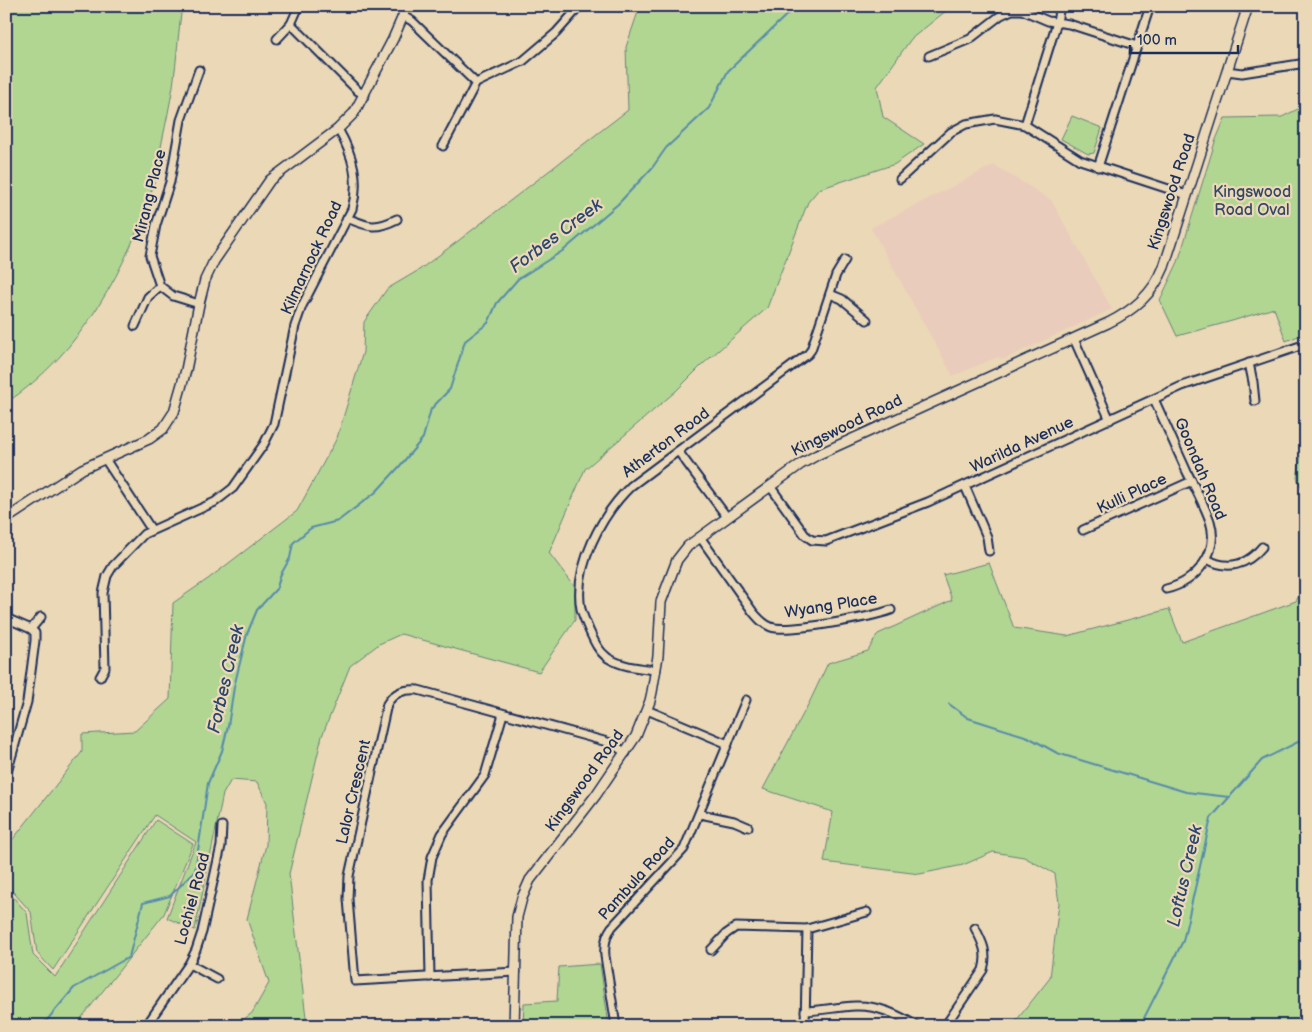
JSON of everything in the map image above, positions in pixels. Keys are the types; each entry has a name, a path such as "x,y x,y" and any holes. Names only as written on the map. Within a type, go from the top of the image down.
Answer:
{"street":[{"path":"277,40 291,24 299,6"},
{"path":"443,146 476,84 523,61 556,33 580,6"},
{"path":"1025,125 1057,22 1060,6"},
{"path":"1098,167 1150,6"},
{"path":"1233,6 1247,8"},
{"name":"Kingswood Road","path":"514,1026 518,916 522,898 527,885 596,795 636,736 647,710 656,670 660,608 666,588 681,553 770,486 817,455 1074,339 1123,316 1136,306 1152,289 1164,267 1247,8"},
{"path":"929,56 970,40 1001,14 1012,10 1029,12 1048,21 1069,24 1137,46"},
{"path":"7,517 74,473 149,440 163,429 171,418 186,370 199,304 210,267 264,187 277,174 338,130 354,113 365,95 404,11 476,84"},
{"path":"291,24 358,91 365,95"},
{"path":"1227,71 1242,73 1306,63"},
{"name":"Mirang Place","path":"160,286 150,256 156,225 170,182 182,120 198,70"},
{"path":"900,179 938,142 958,128 976,121 995,119 1025,125 1071,156 1098,167 1187,195"},
{"name":"Kilmarnock Road","path":"100,677 105,668 104,584 113,566 151,529 215,502 233,488 264,444 274,424 295,326 302,306 355,199 356,178 347,146 338,130"},
{"path":"347,218 369,227 376,227 397,219"},
{"name":"Atherton Road","path":"656,670 626,666 608,658 595,644 581,609 581,584 586,558 597,531 613,506 631,486 808,354 836,275 845,260"},
{"path":"134,326 148,297 160,286 173,296 199,304"},
{"path":"830,294 842,299 867,320"},
{"path":"1074,339 1110,420"},
{"name":"Warilda Avenue","path":"770,486 805,535 812,540 821,541 842,536 965,486 1197,380 1306,344"},
{"path":"1249,363 1255,401"},
{"name":"Goondah Road","path":"1154,399 1192,481 1212,531 1212,540 1206,559 1192,577 1175,587 1166,589"},
{"path":"678,451 727,517"},
{"path":"104,459 151,529"},
{"name":"Kulli Place","path":"1082,530 1192,481"},
{"path":"965,486 987,537 989,551"},
{"name":"Wyang Place","path":"700,538 760,621 772,627 790,628 864,617 890,610"},
{"path":"1206,559 1215,564 1229,565 1254,556 1262,547"},
{"path":"31,629 40,617"},
{"path":"6,618 31,629 35,633 27,702 6,776"},
{"name":"Lalor Crescent","path":"516,972 355,980 348,899 349,876 387,704 392,696 397,693 418,690 610,743 626,753"},
{"name":"Pambula Road","path":"616,1026 604,948 606,937 612,927 684,850 746,700"},
{"path":"647,710 728,744"},
{"path":"430,977 428,880 432,857 445,828 485,775 503,714"},
{"path":"700,814 734,821 748,827"},
{"name":"Lochiel Road","path":"146,1026 189,964 196,950 202,932 221,846 222,826"},
{"path":"711,950 726,934 736,927 807,929 867,912"},
{"path":"945,1026 983,970 986,956 985,949 975,928"},
{"path":"805,1026 807,929"},
{"path":"189,964 217,979"},
{"path":"805,1011 868,1006 889,1012 917,1026"}],"shaded area":[{"path":"994,165 1051,200 1112,309 1004,359 997,357 953,376 871,228"}],"green space":[{"path":"6,6 182,6 173,86 157,173 130,246 116,277 79,334 33,383 6,403"},
{"path":"640,6 952,6 911,39 877,87 883,117 924,144 895,164 819,189 808,202 767,308 703,364 676,391 585,469 549,553 575,587 575,620 539,672 401,634 379,644 350,666 322,736 289,874 307,1026 235,1026 252,1013 269,983 247,919 266,845 267,803 257,782 231,780 223,794 195,930 167,918 196,842 155,815 53,970 37,953 31,912 6,884 6,848 82,752 82,734 135,731 170,699 173,603 208,579 297,511 337,438 363,352 364,322 387,289 419,270 628,110 626,47"},
{"name":"Kingswood Road Oval","path":"1306,105 1306,333 1286,341 1274,308 1177,336 1160,300 1178,262 1215,142 1225,118 1282,117"},
{"path":"1072,116 1102,128 1094,153 1088,154 1061,139"},
{"path":"1306,427 1306,498 1297,478"},
{"path":"989,563 1014,628 1067,636 1169,609 1182,642 1296,601 1306,583 1306,1026 1012,1026 1050,978 1059,903 1055,874 1024,857 993,852 963,865 920,874 824,862 833,812 763,789 828,663 868,651 878,634 952,600 943,575"},
{"path":"156,820 193,844 164,914 75,1026 6,1026 6,889 27,913 33,955 55,977"},
{"path":"600,964 609,1026 523,1026 524,1003 557,1001 559,967"}],"waterway":[{"name":"Forbes Creek","path":"42,1026 74,988 129,957 143,903 170,896 195,871 208,783 222,751 234,687 247,634 257,610 277,588 280,576 290,558 293,543 311,528 338,521 376,492 423,438 431,409 450,389 465,341 488,323 497,303 518,279 564,250 618,204 652,168 666,148 709,108 728,71 796,6"},
{"path":"949,704 968,718 1028,737 1057,753 1186,792 1229,797"},
{"name":"Loftus Creek","path":"1140,1026 1183,941 1211,818 1262,760 1306,738"}]}
